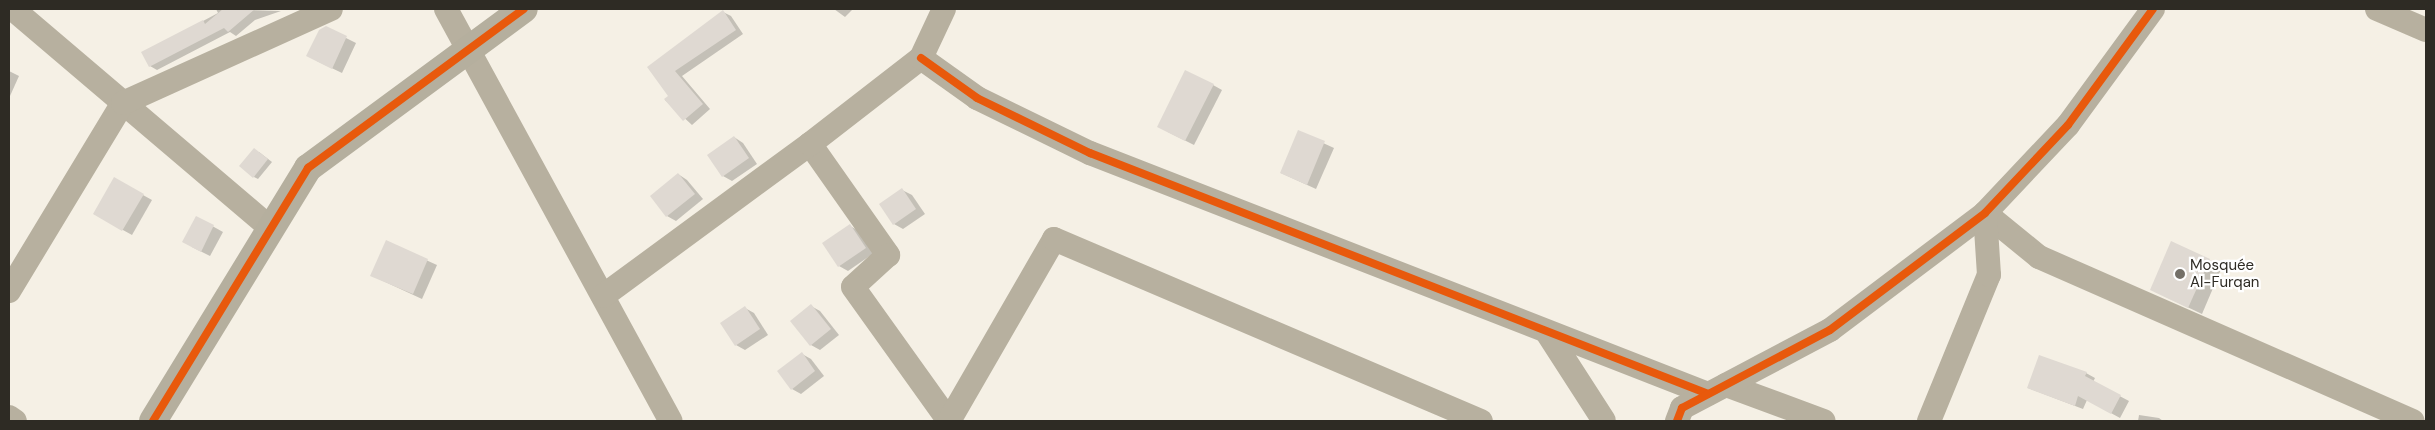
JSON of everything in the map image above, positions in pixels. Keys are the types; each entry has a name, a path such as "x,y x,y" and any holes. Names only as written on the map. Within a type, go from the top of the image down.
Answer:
{"street":[{"path":"13,9 270,228"},
{"path":"9,291 123,103 331,9"},
{"path":"446,9 671,421"},
{"path":"154,421 308,168 468,48 524,9"},
{"path":"603,296 810,144 921,58 944,9"},
{"path":"1676,421 1682,408 1830,330 1985,213 2068,125 2153,9"},
{"path":"2376,9 2426,30"},
{"path":"921,58 977,98 1090,153 1548,334 1717,390 1824,421"},
{"path":"810,144 888,255 853,287 949,421 1054,239 1481,421"},
{"path":"1929,421 1989,275 1985,213"},
{"path":"1985,213 2039,257 2413,421"},
{"path":"1548,334 1604,421"},
{"path":"9,417 16,421"}],"building":[{"path":"223,9 255,9 228,32 224,28 149,67 141,52 203,20 205,24"},
{"path":"723,10 736,30 675,71 703,104 683,121 664,99 668,96 647,67"},
{"path":"326,26 347,36 332,69 306,56 319,30"},
{"path":"1185,70 1214,84 1185,141 1157,127"},
{"path":"1298,130 1325,141 1307,185 1280,173"},
{"path":"734,136 749,158 722,177 707,155"},
{"path":"254,148 268,159 253,178 239,166"},
{"path":"678,173 695,194 666,217 650,196"},
{"path":"114,177 144,194 122,231 93,214"},
{"path":"902,188 916,209 893,225 879,204"},
{"path":"196,216 214,225 201,252 182,242"},
{"path":"850,224 866,248 838,267 822,243"},
{"path":"386,240 428,259 413,294 370,276"},
{"name":"Mosquée Al-Furqan","path":"2171,241 2210,259 2188,308 2150,290"},
{"path":"811,304 831,329 810,346 790,321"},
{"path":"745,306 760,329 735,346 720,323"},
{"path":"802,352 815,371 791,390 777,371"},
{"path":"2039,355 2087,372 2085,376 2121,395 2111,414 2078,396 2075,406 2027,388"}],"cycle path":[{"path":"153,421 308,168 524,9"},
{"path":"1677,421 1682,408 1830,330 1985,213 2068,125 2153,9"},
{"path":"921,58 977,98 1090,153 1708,394"}],"place":[{"name":"Mosquée Al-Furqan","path":"2180,274"}]}
